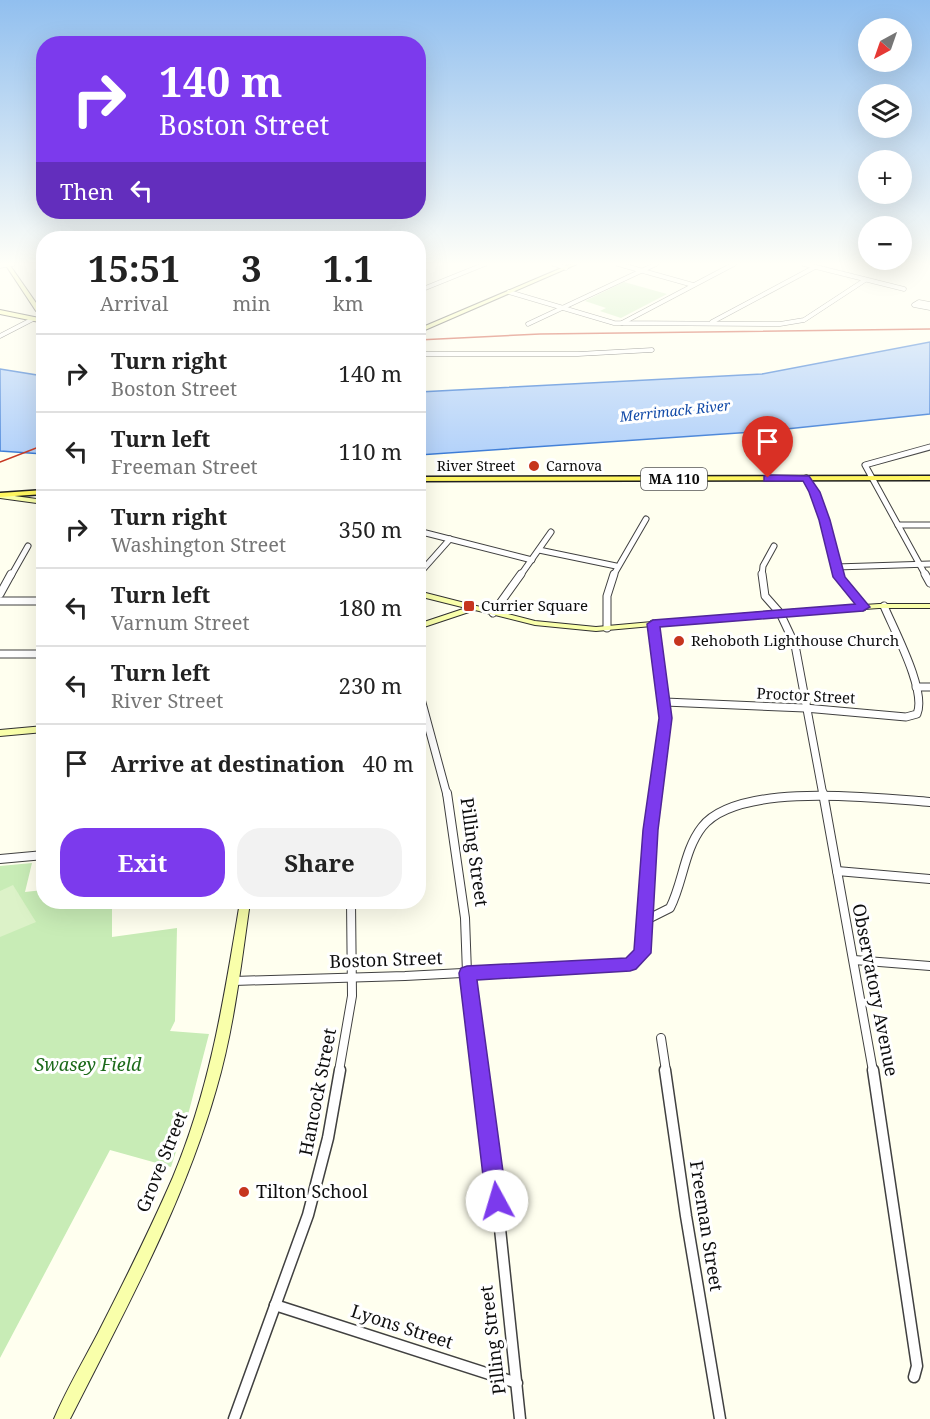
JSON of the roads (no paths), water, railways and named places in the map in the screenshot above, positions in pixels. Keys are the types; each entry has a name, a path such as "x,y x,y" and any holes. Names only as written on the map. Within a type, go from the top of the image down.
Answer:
{"main road":[{"name":"River Street","path":"426,479 930,478"},
{"path":"0,495 36,493"}],"street":[{"path":"426,354 578,354 652,350"},
{"path":"930,447 865,465 930,583"},
{"path":"806,478 814,492 824,520 839,577 863,607"},
{"path":"0,495 36,501"},
{"path":"607,628 608,584 616,566 646,519"},
{"path":"898,525 930,525"},
{"path":"493,613 551,532"},
{"path":"426,533 532,560"},
{"path":"426,566 450,540"},
{"path":"0,594 28,546"},
{"name":"Observatory Avenue","path":"774,546 762,566 761,581 765,596 780,613 795,645 854,960 863,1026 877,1089 900,1231 917,1366 914,1377"},
{"path":"539,550 616,566"},
{"path":"836,567 930,564"},
{"path":"426,595 548,625 607,628 863,607 930,606"},
{"path":"0,601 36,601"},
{"path":"442,617 456,604"},
{"path":"884,606 916,687 930,687"},
{"path":"426,624 473,608"},
{"path":"653,624 665,702 650,830 646,920 661,915 670,907 694,843 703,825 714,816 737,807 794,795 930,802"},
{"path":"0,654 36,654"},
{"name":"Proctor Street","path":"665,702 805,708 906,717 917,714 920,707 916,687"},
{"name":"Pilling Street","path":"426,717 451,809 465,918 467,973 478,1037 517,1383 519,1419"},
{"path":"0,733 36,728"},
{"path":"0,859 36,856"},
{"path":"837,871 930,879"},
{"name":"Grove Street","path":"62,1419 176,1182 210,1090 234,981 244,909"},
{"name":"Hancock Street","path":"234,1419 309,1215 328,1138 352,996 351,909"},
{"name":"Boston Street","path":"234,981 352,978 630,964 642,953 646,920"},
{"path":"854,960 930,966"},
{"name":"Freeman Street","path":"661,1038 686,1216 720,1419"},
{"name":"Lyons Street","path":"275,1305 517,1383"}],"water":[{"name":"Merrimack River","path":"930,342 930,414 767,431 426,455 426,392 762,374"},
{"path":"0,369 36,375 36,454 0,451"}],"railway":[{"path":"426,340 540,334 835,330"},
{"path":"0,462 36,448"}],"place":[{"name":"Carnova","path":"534,466"},
{"name":"Currier Square","path":"469,606"},
{"name":"Rehoboth Lighthouse Church","path":"679,641"},
{"name":"Tilton School","path":"244,1192"}],"park label":[{"name":"Swasey Field","path":"88,1065"}]}
